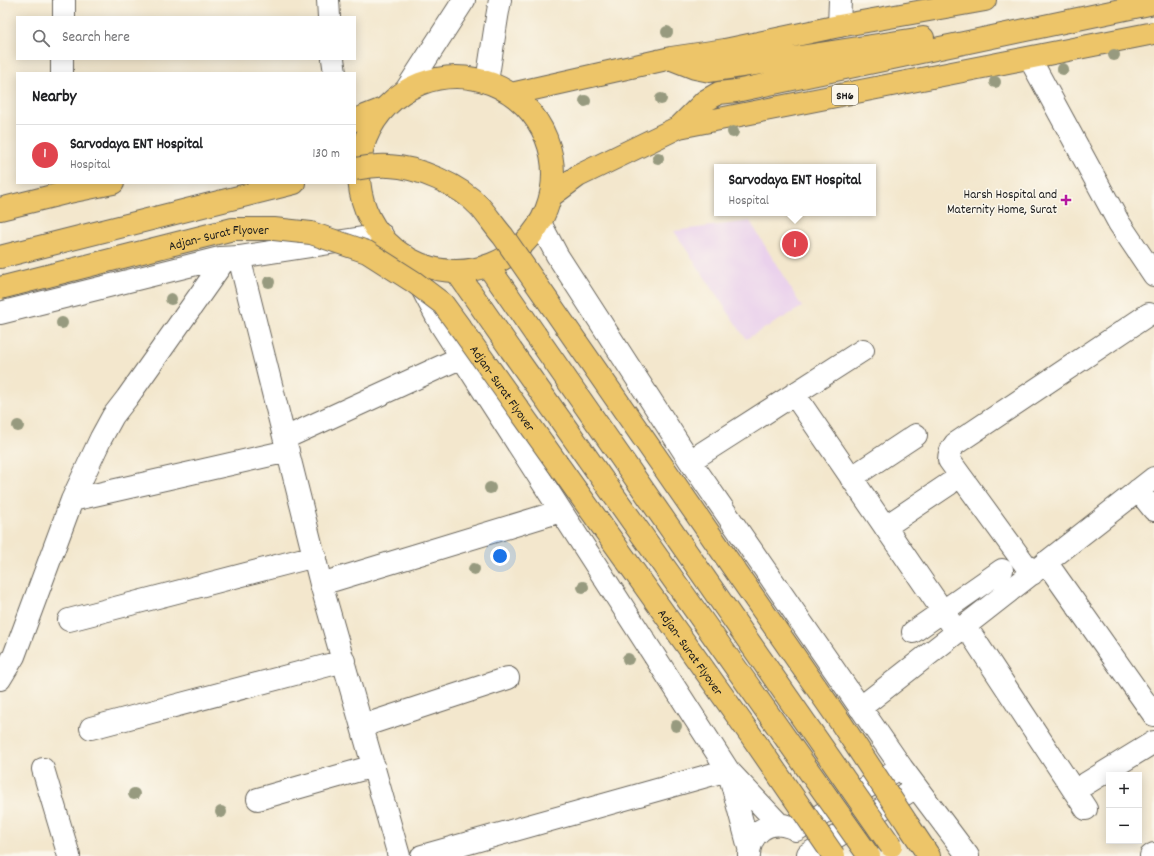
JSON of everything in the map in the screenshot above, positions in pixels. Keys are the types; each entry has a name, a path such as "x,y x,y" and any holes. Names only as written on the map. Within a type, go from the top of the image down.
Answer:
{"main road":[{"path":"511,94 671,58 725,50 839,26 985,0"},
{"path":"671,58 695,68 710,71 980,29 1114,0"},
{"path":"679,128 705,101 720,93 736,91 1154,3"},
{"name":"SH6","path":"551,196 578,176 679,128 1154,33"},
{"path":"460,77 488,82 511,94 532,114 547,139 553,167 551,196 540,223 526,241 509,256 488,266 456,271 429,267 405,256 382,235 368,215 360,188 359,160 367,133 383,109 406,90 432,80 460,77"},
{"path":"356,120 383,109"},
{"path":"356,169 368,166 389,166 420,171 457,188 480,206 503,236 841,723 928,856"},
{"path":"0,209 69,187 102,184"},
{"path":"0,257 290,184"},
{"name":"Adjan- Surat Flyover","path":"0,288 233,229 274,229 311,233 367,252 414,282 443,304 750,734 834,856"},
{"path":"488,266 898,856"},
{"path":"456,271 869,856"}],"street":[{"path":"64,0 64,16"},
{"path":"328,0 329,16"},
{"path":"406,90 464,0"},
{"path":"488,82 500,0"},
{"path":"839,26 840,0"},
{"path":"1030,59 1119,223 1154,275"},
{"path":"62,60 62,72"},
{"path":"334,60 335,72"},
{"path":"540,223 557,255 690,461 902,768 968,856"},
{"path":"0,313 220,258 382,235"},
{"path":"405,256 441,325 728,770 787,827 804,840 807,846 808,855 916,787"},
{"path":"233,257 287,444 322,584 399,856"},
{"path":"0,679 14,656 72,500 113,416 233,257"},
{"path":"1149,314 955,444 949,455 949,460 1039,568 1154,715"},
{"path":"690,461 863,350"},
{"path":"72,500 287,444 462,357"},
{"path":"794,394 942,612 961,629 1086,809"},
{"path":"851,478 916,435"},
{"path":"884,527 949,484"},
{"path":"860,708 1146,484 1154,510"},
{"path":"322,584 561,511"},
{"path":"68,620 315,556"},
{"path":"913,632 1002,570"},
{"path":"92,728 344,661"},
{"path":"362,726 508,678"},
{"path":"1074,791 1154,742"},
{"path":"258,799 374,766"},
{"path":"749,852 753,838 760,831 769,826 787,827 847,799 902,768"},
{"path":"44,769 69,856"},
{"path":"728,770 749,852"},
{"path":"422,856 728,770"}],"shaded area":[{"path":"750,221 802,307 746,339 674,231"}],"place":[{"name":"Harsh Hospital and Maternity Home, Surat","path":"1066,200"},
{"name":"Sarvodaya ENT Hospital","path":"795,244"}]}
